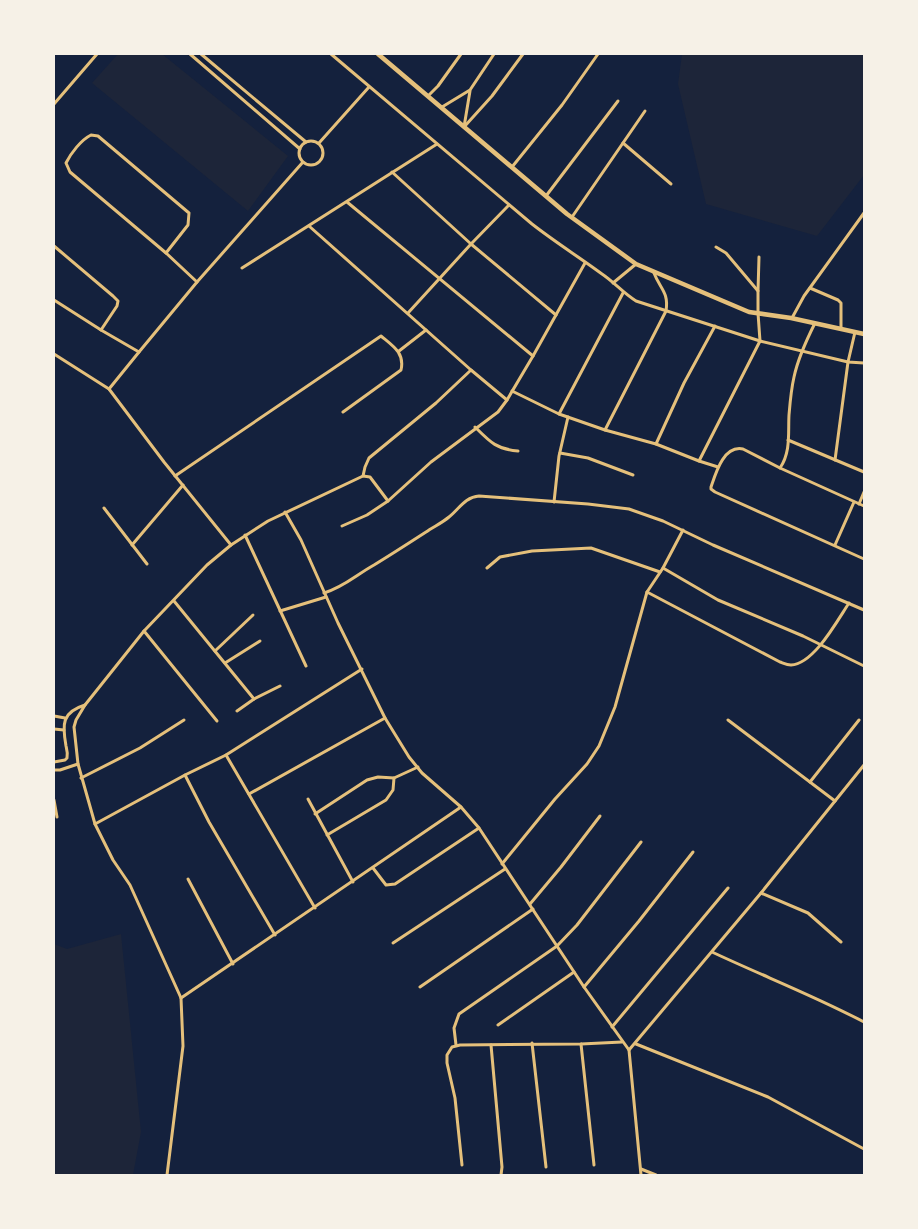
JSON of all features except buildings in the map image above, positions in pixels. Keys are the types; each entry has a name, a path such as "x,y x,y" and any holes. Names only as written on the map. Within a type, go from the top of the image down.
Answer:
{"main road":[{"path":"378,54 546,196 636,264 749,312 791,318 864,334"}],"street":[{"path":"54,104 97,54"},
{"path":"190,54 300,149"},
{"path":"201,54 306,142"},
{"path":"331,54 562,248 613,282 623,293 636,301 760,341 848,362 864,363"},
{"path":"428,96 438,86 460,54"},
{"path":"464,127 470,90 494,54"},
{"path":"464,127 492,96 523,54"},
{"path":"512,167 562,105 598,54"},
{"path":"319,143 370,87"},
{"path":"441,107 470,90"},
{"path":"546,196 618,100"},
{"path":"572,217 646,111"},
{"path":"166,253 188,225 189,213 98,136 91,135 86,138 68,157 66,163 70,172 166,253 197,282"},
{"path":"313,141 319,143 323,148 324,155 316,165 309,165 303,162 299,154 300,149 306,142 313,141"},
{"path":"623,143 671,184"},
{"path":"242,268 437,144"},
{"path":"109,389 197,282 303,162"},
{"path":"392,172 471,244 556,315"},
{"path":"347,202 533,356"},
{"path":"408,314 471,244 510,205"},
{"path":"791,318 810,288 864,213"},
{"path":"309,226 507,400"},
{"path":"54,246 118,301 118,306 101,330"},
{"path":"716,247 726,254 758,291"},
{"path":"699,461 760,341 758,313 759,257"},
{"path":"342,526 388,501 431,462 498,412 533,356 586,263"},
{"path":"613,282 636,264"},
{"path":"606,430 666,311 666,295 654,273"},
{"path":"810,288 841,303 841,329"},
{"path":"559,414 623,293"},
{"path":"54,300 139,352"},
{"path":"780,468 787,451 789,410 801,350 815,323"},
{"path":"656,444 684,383 714,326"},
{"path":"399,351 426,330"},
{"path":"835,460 848,362 855,332"},
{"path":"175,476 381,336 399,351 403,362 401,370 343,412"},
{"path":"54,354 109,389 175,476 231,545"},
{"path":"363,476 370,458 436,403 471,370"},
{"path":"512,391 559,414 656,444 718,467"},
{"path":"554,502 560,453 568,417"},
{"path":"475,428 492,444 504,450 518,451"},
{"path":"788,440 864,472"},
{"path":"864,506 780,468 744,449 738,448 730,450 718,467 711,489 864,559"},
{"path":"560,453 588,458 633,475"},
{"path":"167,1175 183,1046 181,998 130,885 113,860 96,824 78,764 74,727 76,720 85,705 144,631 174,601 193,578 245,535 285,512 363,476 370,477 388,501"},
{"path":"132,545 183,485"},
{"path":"859,504 864,492"},
{"path":"324,593 346,584 370,567 407,546 449,518 463,503 473,496 588,504 629,509 683,530 713,545 864,610"},
{"path":"835,545 854,502"},
{"path":"104,508 147,564"},
{"path":"285,512 301,540 324,593 385,718 418,768 435,786 460,807 479,828 584,987 629,1050 642,1175"},
{"path":"502,864 555,799 587,764 599,746 615,707 647,592 662,570 683,530"},
{"path":"245,535 306,666"},
{"path":"487,568 500,557 532,551 591,548 662,570 718,600 803,636 864,666"},
{"path":"647,592 780,662 792,665 802,662 820,646 849,603"},
{"path":"280,611 326,597"},
{"path":"174,601 254,699"},
{"path":"215,651 253,615"},
{"path":"144,631 217,721"},
{"path":"225,663 260,641"},
{"path":"96,824 185,775 226,755 362,669"},
{"path":"237,710 280,686"},
{"path":"54,762 67,758 64,730 65,718 72,711 85,705"},
{"path":"54,716 65,718"},
{"path":"249,794 385,718"},
{"path":"81,778 140,748 184,720"},
{"path":"728,720 835,801"},
{"path":"810,782 859,720"},
{"path":"54,729 64,730"},
{"path":"226,755 314,908"},
{"path":"54,770 78,764"},
{"path":"629,1050 712,952 864,765"},
{"path":"316,814 367,780 378,776 394,778 418,768"},
{"path":"185,775 209,822 275,935"},
{"path":"327,835 386,800 393,790 394,778"},
{"path":"308,799 353,882"},
{"path":"54,800 58,817"},
{"path":"181,998 460,807"},
{"path":"530,904 600,816"},
{"path":"373,868 386,884 395,884 479,828"},
{"path":"456,1046 454,1028 459,1014 557,946 577,925 640,842"},
{"path":"584,987 693,852"},
{"path":"393,943 505,869"},
{"path":"188,879 233,964"},
{"path":"612,1027 728,888"},
{"path":"761,892 808,913 841,942"},
{"path":"420,987 533,909"},
{"path":"712,952 832,1005 864,1022"},
{"path":"498,1026 574,972"},
{"path":"462,1165 455,1098 447,1064 449,1050 456,1046 623,1042"},
{"path":"532,1044 546,1167"},
{"path":"581,1044 594,1165"},
{"path":"636,1044 768,1097 864,1149"},
{"path":"491,1045 502,1167 501,1175"},
{"path":"641,1169 656,1175"}],"shaded area":[{"path":"118,54 162,54 288,156 248,211 92,83"},
{"path":"682,54 864,54 864,175 817,236 706,204 678,84"},
{"path":"121,934 141,1132 133,1175 54,1175 54,944 67,949"}]}
